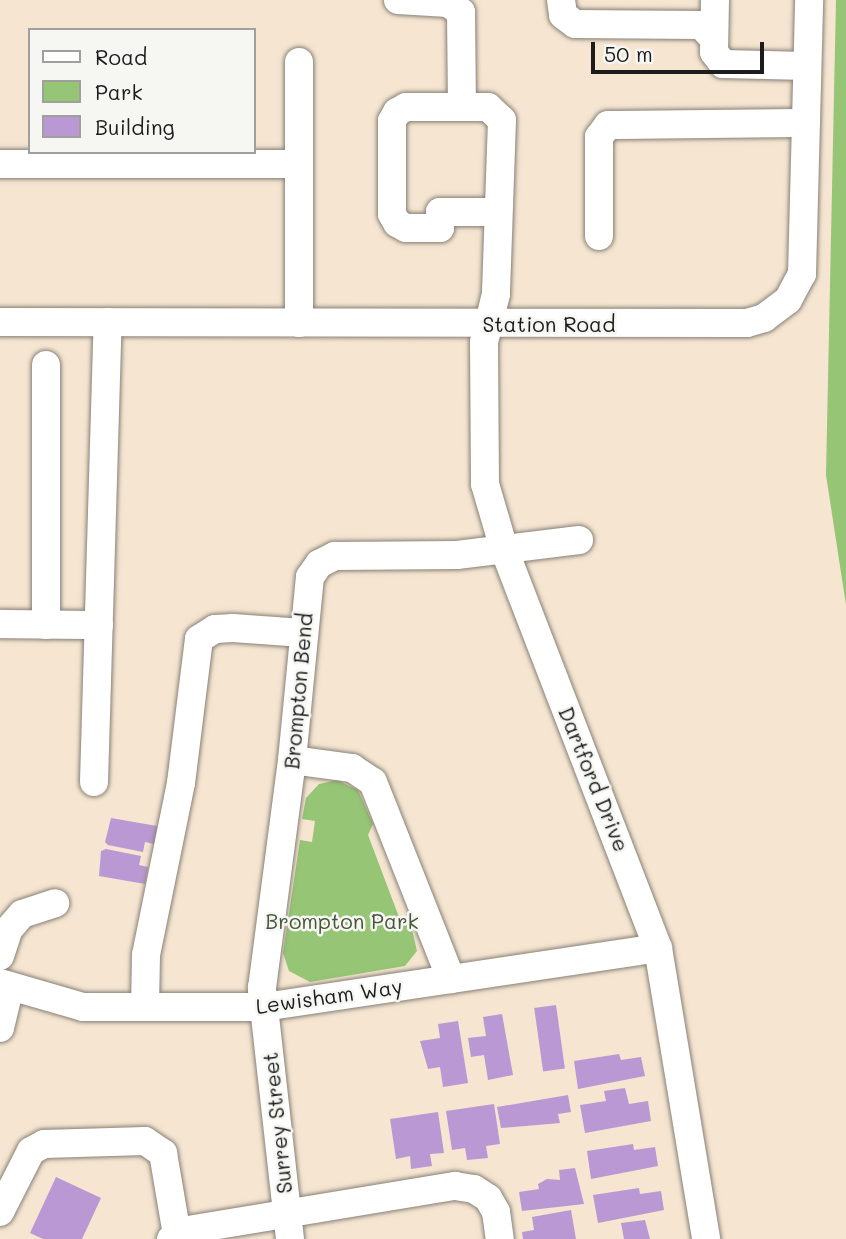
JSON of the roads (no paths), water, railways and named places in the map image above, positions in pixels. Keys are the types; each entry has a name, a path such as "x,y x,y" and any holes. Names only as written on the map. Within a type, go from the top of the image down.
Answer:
{"street":[{"path":"398,0 449,3 461,12 462,107 406,107 394,116 392,214 406,228 440,228 440,212 497,212"},
{"path":"561,0 563,15 575,24 701,25 714,39"},
{"path":"715,0 716,57 728,66 807,66"},
{"name":"Station Road","path":"0,321 747,323 775,312 802,274 808,0"},
{"path":"299,62 299,323"},
{"name":"Dartford Drive","path":"462,107 493,108 502,120 502,212 497,212 496,294 484,342 482,457 485,484 504,549 659,948 706,1239"},
{"path":"599,236 599,137 608,125 806,123"},
{"path":"0,164 298,164"},
{"path":"94,782 108,322"},
{"path":"46,625 47,365"},
{"name":"Brompton Bend","path":"264,1007 265,954 292,760 310,577 327,559 343,555 457,555 579,540"},
{"path":"0,624 99,625"},
{"path":"145,1007 146,955 181,783 199,639 215,629 303,633"},
{"path":"292,760 352,768 373,782 451,979"},
{"path":"0,956 9,929 22,914 55,903"},
{"name":"Lewisham Way","path":"5,985 83,1006 264,1007 659,948"},
{"path":"0,1028 5,985"},
{"name":"Surrey Street","path":"264,1007 288,1226"},
{"path":"0,1212 31,1151 44,1144 145,1141 163,1153 174,1237 288,1226 464,1186 482,1193 493,1205 500,1239"}],"park label":[{"name":"Brompton Park","path":"342,921"}]}
